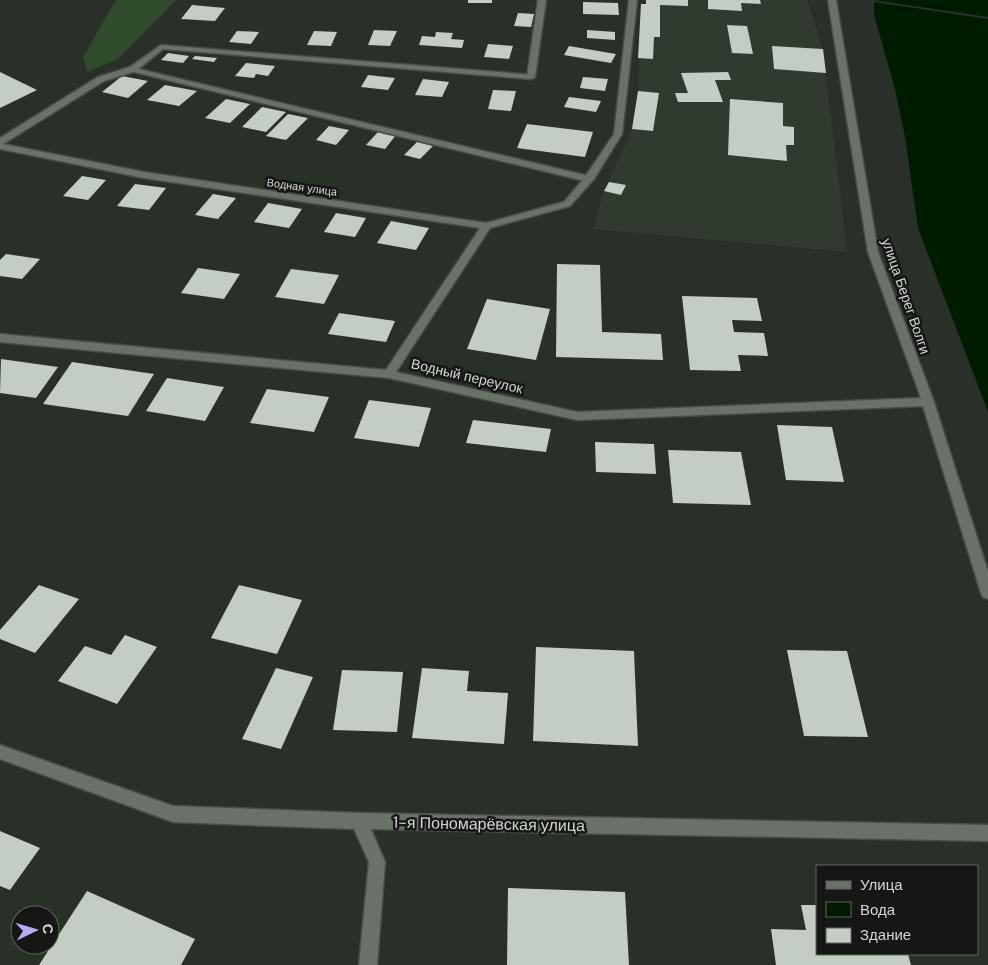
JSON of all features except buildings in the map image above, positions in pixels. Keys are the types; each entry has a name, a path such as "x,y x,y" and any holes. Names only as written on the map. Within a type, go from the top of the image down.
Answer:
{"street":[{"name":"Водная улица","path":"0,144 101,79 133,69 161,47 531,77 542,0"},
{"name":"Водная улица","path":"0,144 144,175 486,226 567,204 589,179 618,134 634,0"},
{"name":"улица Берег Волги","path":"832,0 873,252 928,402 988,592"},
{"path":"133,69 589,179"},
{"path":"389,374 486,226"},
{"name":"Водный переулок","path":"0,338 389,374 577,416 928,402"},
{"name":"1-я Пономарёвская улица","path":"0,752 174,814 359,822 988,833"},
{"path":"359,822 377,862 368,965"}],"shaded area":[{"path":"116,0 176,0 118,59 87,72 83,57"},
{"path":"646,0 807,0 823,49 847,252 593,229 604,191 632,129 638,91 641,4 645,4"}],"water":[{"path":"874,0 988,0 988,412 918,228 905,137 895,89 874,15"}],"pier":[{"path":"874,0 988,17 988,19 874,2"}]}
